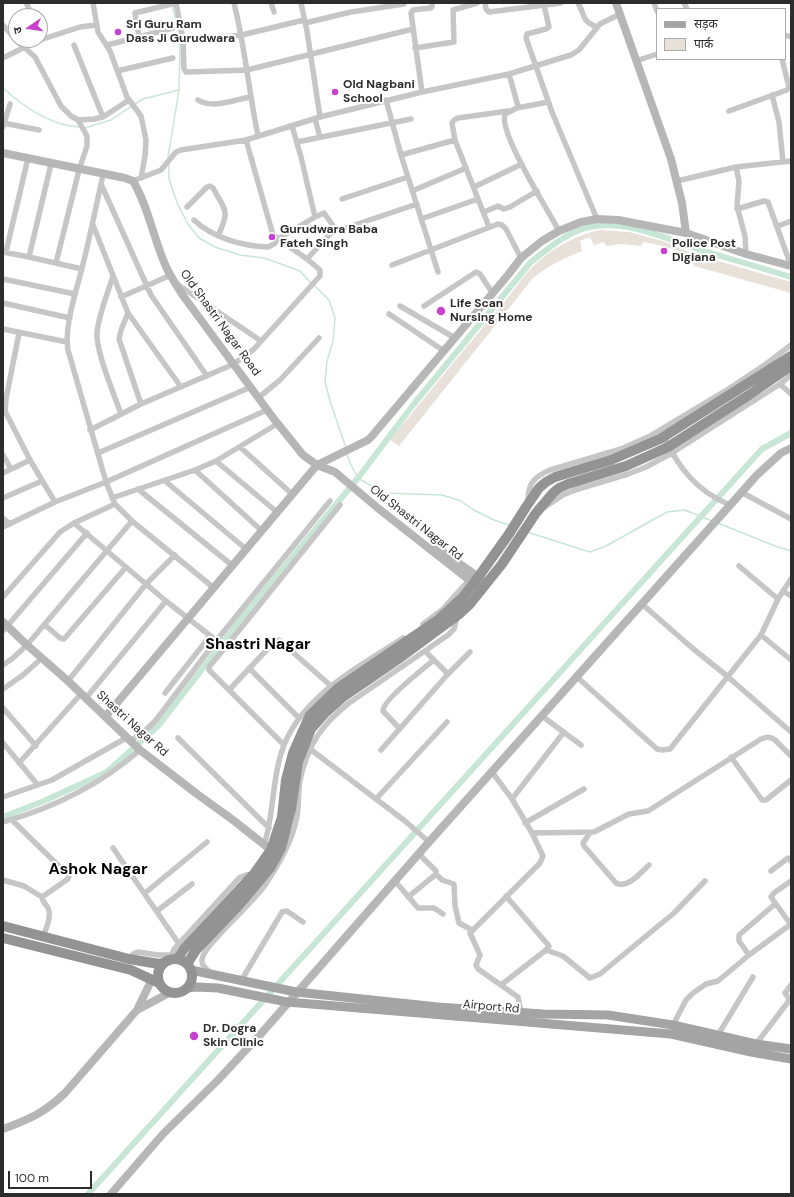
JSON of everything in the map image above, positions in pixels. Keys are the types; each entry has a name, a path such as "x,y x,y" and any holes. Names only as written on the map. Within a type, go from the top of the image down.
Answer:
{"highway":[{"path":"3,938 131,970 156,981 164,989 176,994 188,988 192,980 189,967 196,950 239,905 270,868 281,848 291,809 298,762 311,729 325,713 343,697 397,660 458,615 470,604 478,582 539,488 554,477 666,442 791,356"},
{"path":"156,981 159,969 184,949 254,874 282,816 286,780 293,753 310,715 337,688 438,620 478,582 502,564 536,513 559,488 626,466 666,442 723,412 791,366"},
{"path":"3,926 129,959 159,964 170,959 189,967"}],"main road":[{"path":"189,967 215,975 296,992 438,1007 608,1015 673,1025 756,1044 791,1049"},
{"name":"Airport Rd","path":"188,988 218,988 287,1002 671,1034 750,1052 791,1059"}],"street":[{"path":"93,3 96,25 100,36 107,45 125,94 141,116 146,140 141,178"},
{"path":"234,3 242,35 250,97 258,136"},
{"path":"271,3 274,12"},
{"path":"301,3 311,54 320,137"},
{"path":"422,92 411,11 430,8 432,7 432,3"},
{"path":"415,48 454,42 453,10 477,3"},
{"path":"485,3 486,9 489,12 561,3"},
{"path":"578,3 584,20 597,27"},
{"path":"616,3 671,159 677,181 686,233"},
{"path":"140,37 135,13 174,4 184,42 183,65 186,72 247,70 413,29"},
{"path":"184,42 242,35 351,12 404,4"},
{"path":"544,5 549,27 529,33 526,36 548,102 575,170 597,219"},
{"path":"3,153 133,181 161,170 176,152 181,150 246,140 318,118 386,100 509,74 576,53 597,27 604,21 620,14"},
{"path":"48,37 80,27 96,25"},
{"path":"107,45 173,28"},
{"path":"74,46 103,116"},
{"path":"3,58 23,48"},
{"path":"26,48 35,57 60,106 79,122 86,136 86,146 56,263"},
{"path":"636,61 656,54"},
{"path":"117,71 173,58"},
{"path":"729,111 787,90 789,87 782,60"},
{"path":"509,74 517,100 517,108"},
{"path":"772,95 779,122 783,162"},
{"path":"198,100 206,104 212,104 250,97"},
{"path":"386,100 391,122 430,251 438,272"},
{"path":"490,227 455,140 452,123 454,120 508,111 548,102"},
{"path":"10,104 3,124 39,130"},
{"path":"79,122 103,116 132,104"},
{"path":"508,111 504,118 505,128 513,148 559,231"},
{"path":"297,142 411,119"},
{"path":"292,126 315,217"},
{"path":"90,430 141,404 234,364 261,342 319,278 321,273 320,270 308,259 273,235 246,140"},
{"path":"401,155 455,140"},
{"path":"28,158 5,252 82,269"},
{"path":"677,181 736,167 791,161"},
{"path":"29,257 51,164"},
{"path":"474,187 522,164"},
{"path":"736,167 738,181 736,201 745,236 746,254"},
{"path":"412,191 466,168"},
{"path":"103,175 93,224 75,294 67,342 90,430 106,482 115,504 132,521 214,588"},
{"path":"342,199 408,177"},
{"name":"Old Shastri Nagar Road","path":"133,181 140,193 164,262 172,279 188,303 277,424 303,455 317,465 344,478"},
{"path":"101,183 146,286 207,376"},
{"path":"187,207 207,187 210,186 213,188 226,214 225,221 218,236"},
{"path":"484,212 498,206 504,209 507,208 537,191"},
{"path":"421,219 478,199"},
{"path":"737,209 767,201 778,226 791,266"},
{"path":"308,259 328,237 337,231 416,204"},
{"path":"194,220 206,230 218,236 236,242 263,247 268,247 274,244 278,239 301,224 324,213 337,231"},
{"path":"106,716 317,465 334,455 368,440 493,294 521,258 542,241 559,231 581,222 597,219 618,220 686,233 746,254 791,266"},
{"path":"778,226 791,221"},
{"path":"93,224 128,314 180,387"},
{"path":"392,265 498,224 502,225 506,229 521,258"},
{"path":"424,306 476,272 480,274 493,294"},
{"path":"113,275 98,326 97,340 121,414"},
{"path":"3,279 75,294"},
{"path":"121,297 146,286 172,279 261,342"},
{"path":"3,303 70,318"},
{"path":"400,306 455,338"},
{"path":"128,314 119,339 141,404"},
{"path":"390,314 444,351"},
{"path":"3,330 67,342"},
{"path":"19,333 5,405 8,417 30,460 55,502"},
{"path":"258,398 280,380 319,338"},
{"path":"666,442 730,388 791,345"},
{"path":"666,442 780,384 791,375"},
{"path":"780,384 791,394"},
{"path":"98,453 251,387"},
{"path":"3,527 55,502 106,482 267,410"},
{"path":"112,498 165,481 216,461 277,424"},
{"path":"666,442 694,483 728,505"},
{"path":"240,447 293,495"},
{"path":"111,1194 164,1134 218,1080 419,854 426,840 492,772 577,678 728,505 762,469 781,453 791,448"},
{"path":"3,455 11,469"},
{"path":"3,472 30,460"},
{"path":"216,461 278,513"},
{"path":"195,470 262,531"},
{"name":"Old Shastri Nagar Rd","path":"344,478 380,507 438,548 478,582"},
{"path":"3,498 42,481"},
{"path":"165,481 246,549"},
{"path":"138,489 232,566"},
{"path":"741,492 791,519"},
{"path":"283,744 209,668 220,644 330,500"},
{"path":"3,597 55,537 67,526 115,504"},
{"path":"3,822 54,804 84,789 118,768 134,744 152,725 340,505"},
{"path":"3,518 10,524"},
{"path":"3,665 27,645 45,625 132,521"},
{"path":"74,523 166,601 220,644"},
{"path":"5,626 87,533"},
{"path":"68,681 146,584 175,555"},
{"path":"739,566 778,599"},
{"path":"45,625 60,638 64,639 126,567"},
{"path":"577,678 653,745 662,750 670,749 761,635 778,599 791,579"},
{"path":"267,847 274,788 283,744 299,718 313,702 331,686 434,616 478,582"},
{"path":"783,591 791,596"},
{"path":"19,764 84,696 166,601"},
{"path":"642,604 791,732"},
{"path":"215,975 203,966 203,955 264,888 285,854 297,817 300,781 310,749 320,731 336,713 360,695 448,636 454,629 458,615"},
{"name":"Shastri Nagar Rd","path":"5,626 68,681 134,744 267,847"},
{"path":"761,635 791,660"},
{"path":"165,693 210,636"},
{"path":"230,689 274,642 279,640 331,686"},
{"path":"425,651 448,674"},
{"path":"381,750 448,674 470,652"},
{"path":"3,689 23,675 42,658"},
{"path":"400,729 383,711 384,706 400,689 434,660"},
{"path":"249,668 299,718"},
{"path":"3,708 36,746"},
{"path":"542,716 581,745"},
{"path":"376,799 446,722"},
{"path":"512,799 564,732"},
{"path":"532,832 590,833 605,828 629,814 644,812 653,808 766,737 775,740 791,756"},
{"path":"178,738 269,828"},
{"path":"3,743 37,784"},
{"path":"3,797 56,778 134,744"},
{"path":"310,749 376,799 426,840"},
{"path":"732,757 762,800 766,800 791,781"},
{"path":"492,772 512,799 525,823 532,832 542,854 542,858 540,863 494,908 482,923 472,930 470,934 480,955 476,965 478,969 518,997 521,1012"},
{"path":"525,823 584,789"},
{"path":"12,820 69,876 69,878 42,898"},
{"path":"590,833 584,843 584,847 619,885 629,883 649,865"},
{"path":"144,893 207,842"},
{"path":"113,848 179,944"},
{"path":"419,854 442,880 454,884 455,906 459,924 472,930"},
{"path":"771,871 790,858"},
{"path":"170,959 179,944 239,878 254,874"},
{"path":"408,897 436,874"},
{"path":"3,880 24,886 42,898 42,901 48,908 49,914 43,937"},
{"path":"395,881 418,908 434,908 443,914"},
{"path":"546,950 563,956 590,978 600,974 674,912 705,881"},
{"path":"673,1025 686,1000 694,993 706,984 718,981 749,955 791,924 775,904 771,898 771,895 791,881"},
{"path":"156,911 192,884"},
{"path":"501,985 549,947 506,896"},
{"path":"749,955 739,941 739,935 775,904"},
{"path":"241,981 282,912 287,911 303,922"},
{"path":"718,1035 753,977"},
{"path":"3,1129 32,1118 55,1102 75,1083 137,1010 156,981"},
{"path":"756,1044 790,1001 785,993 791,985"},
{"path":"137,1010 169,992"}],"green space":[{"path":"600,230 629,232 663,241 694,254 791,282 791,293 694,266 691,260 686,256 665,246 643,242 641,246 621,244 606,246 604,242 594,245 590,237 580,241 582,251 556,263 533,278 399,446 390,440 532,267 564,244 578,237"}],"waterway":[{"path":"168,157 179,90 180,54 179,31 172,5"},
{"path":"3,88 38,114 59,123 80,127"},
{"path":"135,104 143,99 179,90"},
{"path":"85,128 111,120 132,106"},
{"path":"169,165 169,179 178,205 188,224 199,238 215,247 240,255 264,258 300,271 311,283"},
{"path":"3,817 44,801 107,772 159,725 241,619 358,478 413,405 530,263 543,252 565,237 581,229 603,225 617,226 646,231 701,250 791,277"},
{"path":"314,285 329,300 335,318 333,341 327,361 325,381 330,401 346,448"},
{"path":"88,1194 762,449 791,433"},
{"path":"347,454 358,478 383,493 442,495 461,501 472,509 494,520 509,525"},
{"path":"527,532 590,552 606,546 667,512 685,510 712,521"},
{"path":"718,523 791,551"}],"place":[{"name":"Sri Guru Ram Dass Ji Gurudwara","path":"118,32"},
{"name":"Old Nagbani School","path":"335,92"},
{"name":"Gurudwara Baba Fateh Singh","path":"272,237"},
{"name":"Police Post Digiana","path":"664,251"},
{"name":"Life Scan Nursing Home","path":"441,311"},
{"name":"Dr. Dogra Skin Clinic","path":"194,1036"}],"district":[{"name":"Shastri Nagar","path":"258,645"},
{"name":"Ashok Nagar","path":"98,870"}]}
